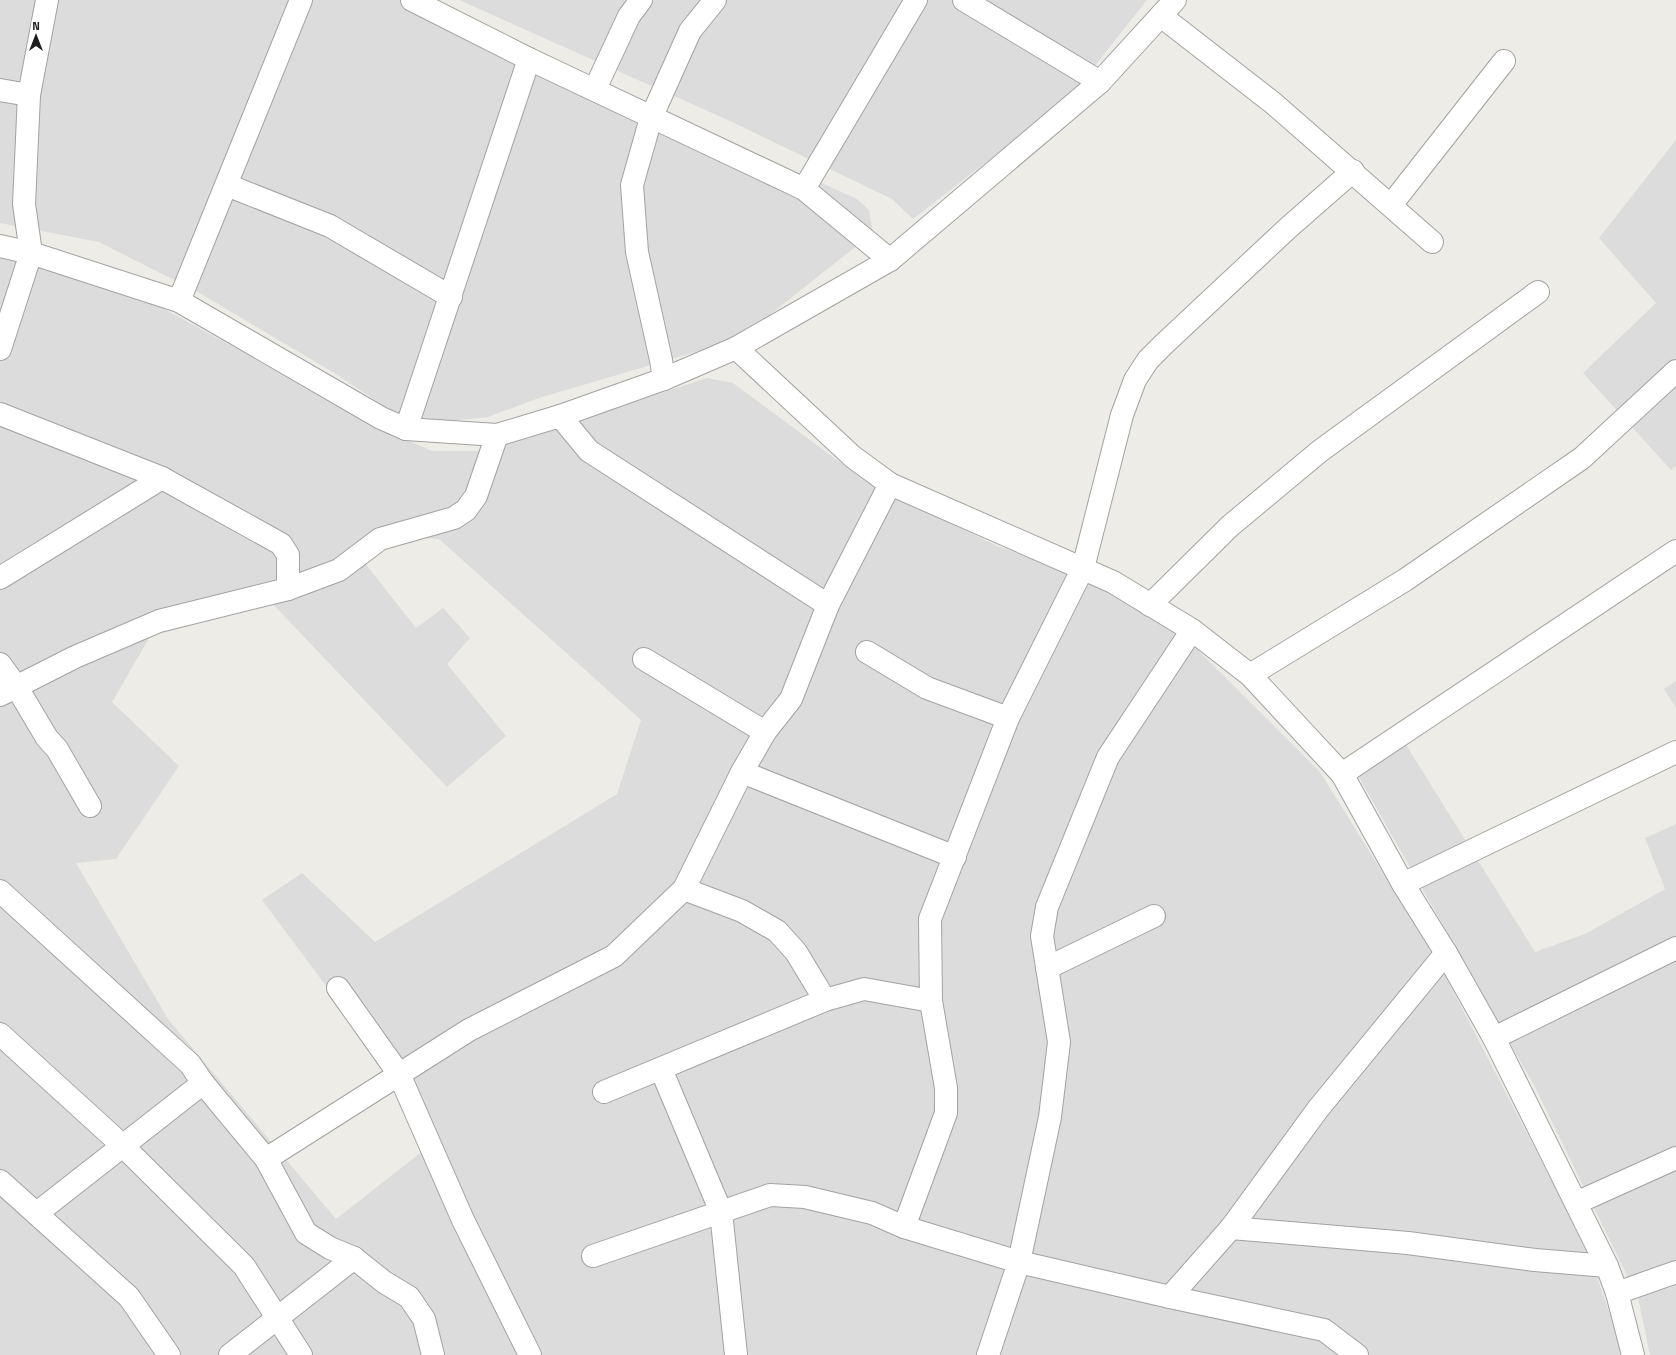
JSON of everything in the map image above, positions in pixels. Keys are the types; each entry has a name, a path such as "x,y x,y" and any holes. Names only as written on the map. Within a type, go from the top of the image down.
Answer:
{"street":[{"path":"0,349 31,253 24,204 29,95 47,0"},
{"path":"179,301 301,0"},
{"path":"595,89 629,16 641,0"},
{"path":"664,379 637,252 632,186 652,118 690,31 715,0"},
{"path":"804,189 916,0"},
{"path":"964,0 1100,82"},
{"path":"419,1 529,59 804,189 890,260"},
{"path":"0,246 31,253 179,301 380,418 406,429 497,435 560,416 664,379 736,348 890,260 1100,82 1168,8 1432,242"},
{"path":"406,429 529,59"},
{"path":"1391,205 1504,60"},
{"path":"0,90 29,95"},
{"path":"904,1227 946,1113 946,1088 931,1001 930,919 1008,718 1083,568 1122,415 1135,380 1148,360 1164,344 1288,228 1353,171"},
{"path":"227,185 330,226 451,297"},
{"path":"1150,605 1230,526 1320,452 1538,292"},
{"path":"736,348 853,457 890,484 1114,582 1192,630 1250,675 1342,774 1403,884 1446,953 1494,1038 1607,1266 1617,1293 1633,1355"},
{"path":"1250,675 1405,580 1582,458 1676,371"},
{"path":"0,414 162,478 281,544 288,555 288,589"},
{"path":"560,416 589,451 828,605"},
{"path":"8,690 75,657 159,620 288,589 339,570 380,539 454,518 466,510 476,496 497,435"},
{"path":"0,578 162,478"},
{"path":"266,1159 469,1030 614,956 684,888 742,772 766,732 791,699 828,605 890,484"},
{"path":"1342,774 1676,551"},
{"path":"988,1355 1019,1262 1050,1117 1059,1042 1042,936 1047,908 1108,757 1192,630"},
{"path":"868,652 927,688 1008,718"},
{"path":"644,659 766,732"},
{"path":"0,664 8,690 57,749 90,806"},
{"path":"1403,884 1676,752"},
{"path":"742,772 955,857"},
{"path":"684,888 742,911 777,931 796,952 825,1000"},
{"path":"0,891 190,1064 203,1083 266,1159 306,1233 330,1248 354,1258 384,1282 409,1297 424,1319 433,1355"},
{"path":"1047,968 1154,916"},
{"path":"1494,1038 1676,948"},
{"path":"1170,1297 1231,1228 1318,1109 1446,953"},
{"path":"338,988 399,1074 463,1220 530,1355"},
{"path":"604,1092 825,1000 864,989 931,1001"},
{"path":"0,1034 123,1146 244,1266 301,1355"},
{"path":"661,1069 721,1212 736,1355"},
{"path":"37,1213 203,1083"},
{"path":"1576,1203 1676,1158"},
{"path":"0,1181 129,1297 169,1355"},
{"path":"593,1256 770,1195 805,1197 872,1213 904,1227 1019,1262 1170,1297 1324,1330 1357,1355"},
{"path":"1231,1228 1408,1243 1535,1260 1607,1266"},
{"path":"230,1355 354,1258"},
{"path":"1617,1293 1676,1272"}],"shaded area":[{"path":"0,0 413,0 426,4 857,199 869,210 873,233 739,339 539,398 488,417 441,422 396,414 336,374 196,291 99,242 0,223"},
{"path":"459,0 1147,0 1070,97 913,219 892,199 730,121"},
{"path":"1676,140 1676,466 1671,470 1583,373 1656,303 1599,238"},
{"path":"0,254 126,288 386,431 432,451 485,451 707,378 733,383 864,480 997,546 1095,580 1186,638 1320,772 1438,962 1588,1251 1624,1355 0,1355","holes":["394,537 439,539 641,720 617,794 375,942 302,873 262,900 391,1073 423,1151 336,1219 168,1019 76,863 116,859 179,766 112,702 152,633 267,598 447,787 506,736 447,664 470,638 443,608 416,628 364,562"]},
{"path":"1676,681 1676,708 1664,689"},
{"path":"1403,740 1535,952 1585,934 1665,889 1645,838 1676,824 1676,1355 1650,1355 1638,1298 1535,1087 1357,774"}]}
